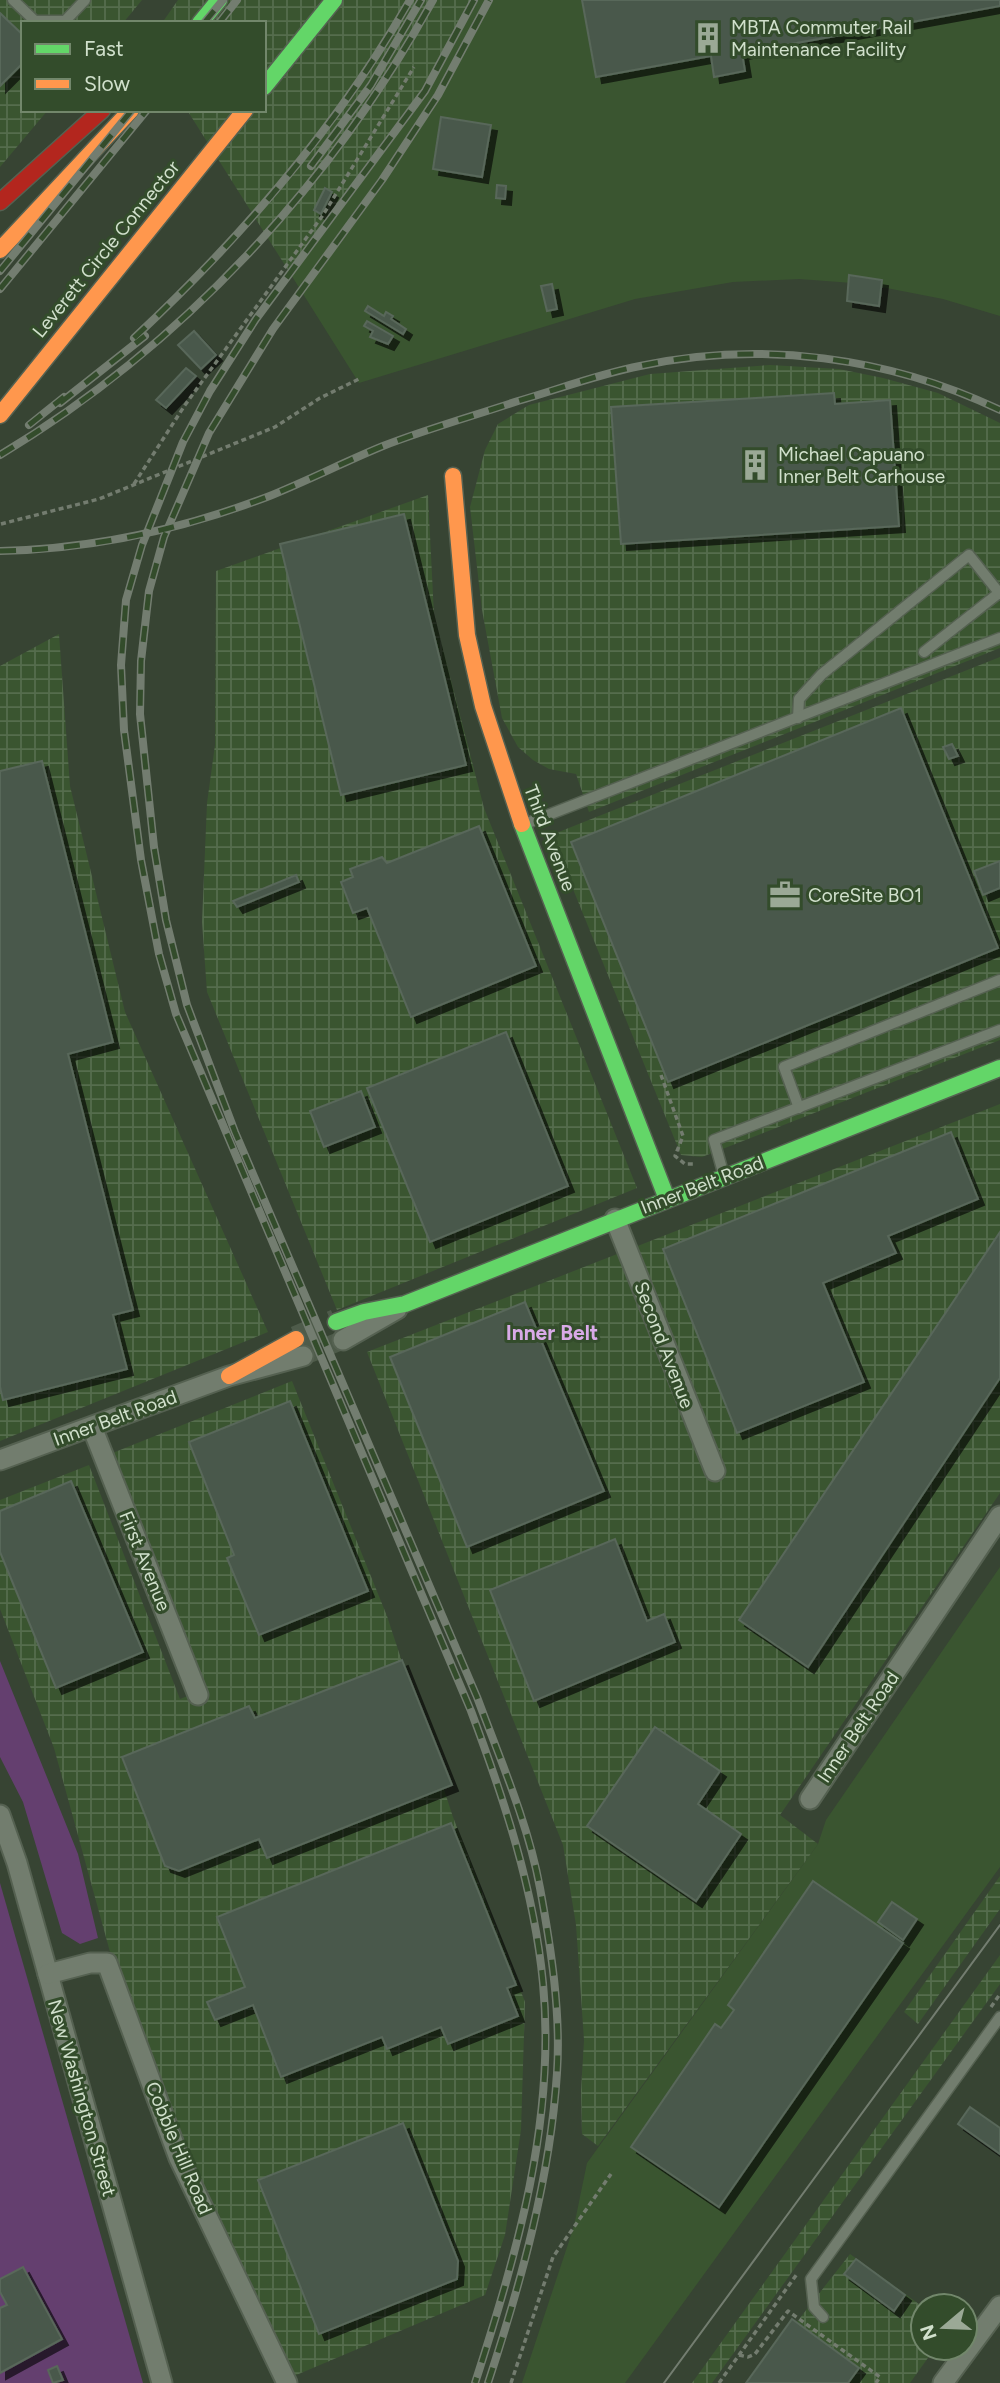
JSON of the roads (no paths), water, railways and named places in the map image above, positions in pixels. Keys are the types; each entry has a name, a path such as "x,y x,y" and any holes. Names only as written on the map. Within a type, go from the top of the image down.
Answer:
{"main road":[{"path":"196,21 200,0"},
{"path":"196,21 219,0"},
{"path":"210,21 227,0"},
{"path":"266,61 315,0"},
{"path":"266,85 334,0"},
{"path":"0,202 101,112"},
{"path":"65,164 102,112"},
{"path":"0,242 111,112"},
{"path":"0,221 121,112"},
{"path":"0,250 129,112"},
{"name":"Leverett Circle Connector","path":"113,248 224,112"},
{"name":"Leverett Circle Connector","path":"0,415 243,112"},
{"name":"Third Avenue","path":"453,476 467,635 483,706 522,825 667,1199"},
{"name":"Inner Belt Road","path":"405,1304 1000,1068"}],"street":[{"name":"Second Avenue","path":"615,1219 715,1471"},
{"name":"Inner Belt Road","path":"340,1331 372,1326 405,1304"},
{"name":"Inner Belt Road","path":"0,1460 229,1376 299,1347"},
{"name":"First Avenue","path":"92,1427 198,1695"},
{"name":"Inner Belt Road","path":"810,1799 1000,1516"},
{"name":"New Washington Street","path":"0,1815 48,1974 162,2383"},
{"name":"Cobble Hill Road","path":"48,1974 90,1963 107,1963 179,2158 287,2383"},
{"path":"943,2383 1000,2306"}],"lane":[{"path":"13,0 35,21"},
{"path":"66,21 85,0"},
{"path":"0,264 65,164"},
{"path":"798,718 799,699 822,674 969,555 1000,594 924,652"},
{"path":"522,825 1000,638"},
{"path":"799,1108 783,1067 1000,981"},
{"path":"718,1179 714,1140 1000,1030"},
{"path":"822,2317 814,2307 811,2279 1000,2017"}],"tunnel":[{"path":"296,1339 336,1322"},
{"path":"303,1356 343,1340"}],"tram line":[{"path":"664,2383 1000,1925"}],"railway":[{"path":"206,21 223,0"},
{"path":"221,21 237,0"},
{"path":"134,338 212,261 285,180 351,93 410,0"},
{"path":"311,166 371,85 421,0"},
{"path":"0,455 67,412 130,364 190,312 246,256 299,196 348,133 393,68 433,0"},
{"path":"474,0 425,91 256,319 210,391 183,442 142,545 126,600 121,665 124,730 141,860 159,954 176,1014 471,1711 506,1811 533,1913 543,1983 546,2034 538,2136 518,2236 475,2383"},
{"path":"488,2383 512,2307 541,2191 557,2073 556,2003 535,1864 521,1815 477,1697 235,1132 187,1005 166,920 154,847 140,714 141,661 149,591 164,537 209,433 273,329 382,180 438,95 489,0"},
{"path":"0,271 130,112"},
{"path":"0,289 145,112"},
{"path":"60,403 145,336"},
{"path":"0,551 102,542 202,519 267,497 383,446 433,428 609,373 686,358 732,354 824,358 914,377 1000,410"},
{"path":"29,425 64,397"}],"place":[{"name":"MBTA Commuter Rail Maintenance Facility","path":"708,38"},
{"name":"Michael Capuano Inner Belt Carhouse","path":"755,465"},
{"name":"CoreSite BO1","path":"785,895"}],"district":[{"name":"Inner Belt","path":"552,1332"}]}
